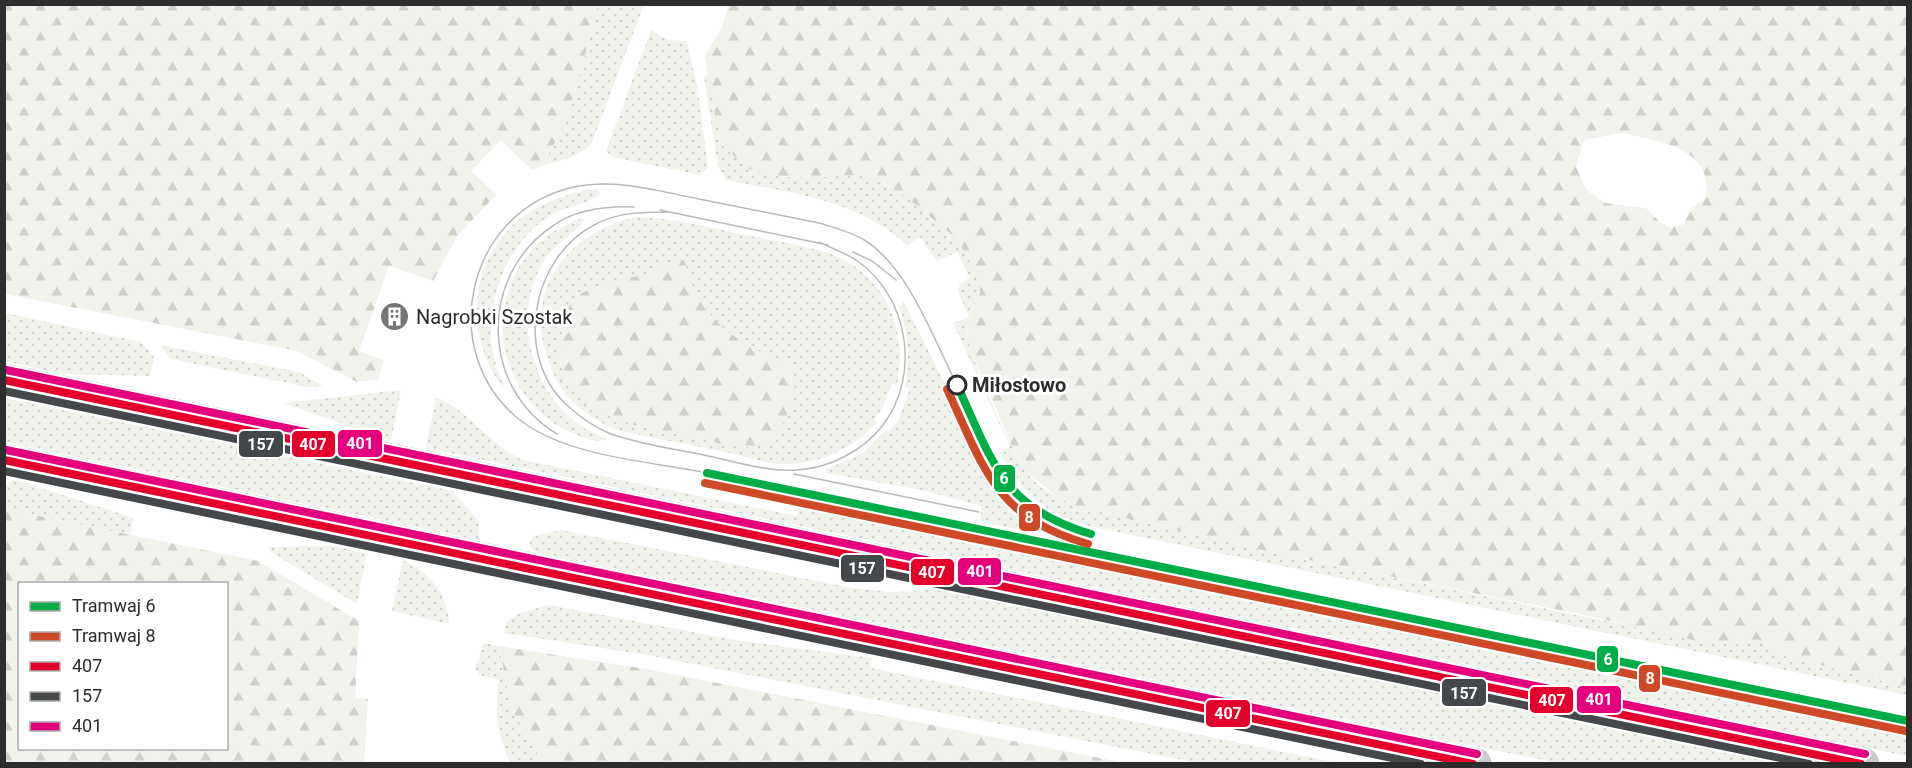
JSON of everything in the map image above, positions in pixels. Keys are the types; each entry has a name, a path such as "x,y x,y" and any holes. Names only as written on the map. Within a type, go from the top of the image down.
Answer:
{"main road":[{"path":"4,380 1863,764"},
{"path":"4,460 1475,764"}],"green space":[{"path":"4,5 599,5 566,122 542,166 532,170 501,140 471,171 496,195 458,235 433,281 389,266 359,351 383,360 379,379 357,382 297,351 5,294"},
{"path":"599,5 644,5 591,145 575,156 542,166 566,122"},
{"path":"728,5 1907,5 1907,687 1781,655 1771,644 1756,639 1734,645 1697,641 1584,615 1283,555 1079,507 1060,499 1027,473 1012,446 971,351 965,323 980,292 975,271 957,239 909,199 884,183 857,175 810,178 777,176 749,169 723,146 705,56 722,27","holes":["1622,133 1667,144 1681,150 1693,157 1701,168 1706,181 1706,198 1691,208 1684,224 1671,228 1660,222 1646,208 1605,203 1586,190 1576,166 1584,140"]},
{"path":"651,30 668,40 687,41 698,90 708,168 700,175 612,157 606,151"},
{"path":"708,73 723,146 779,176 847,174 870,178 910,199 956,237 969,256 979,281 978,295 968,315 957,289 960,287 959,284 970,278 957,252 937,261 920,237 907,245 866,217 844,208 798,194 726,180 718,166 704,77"},
{"path":"588,189 599,190 600,195 553,214 538,224 514,252 505,269 493,305 491,341 505,390 492,370 483,348 478,326 477,303 480,280 488,259 500,239 525,215 551,201"},
{"path":"636,217 691,223 822,251 843,259 860,271 875,285 886,302 895,321 899,342 900,363 897,385 892,383 882,409 874,419 877,422 858,440 835,453 810,462 777,464 618,430 579,407 563,390 549,362 542,336 542,312 546,289 556,269 571,251 590,236 611,225"},
{"path":"579,219 585,219 550,252 536,278 530,299 528,322 530,344 545,387 558,405 578,424 607,439 598,441 572,433 547,418 527,398 513,375 505,349 503,322 507,295 518,269 536,245 556,230"},
{"path":"684,260 695,291 712,316 723,327 748,345 789,363 795,383 794,394 773,443 753,447 733,446 622,421 600,411 581,398 567,381 560,360 562,333 566,313 574,300 582,293 601,285 642,275"},
{"path":"904,303 999,491 1018,516 1017,529 981,522 981,506 921,490 825,473 825,470 863,453 886,430 889,432 899,419 910,388 905,387 907,346 899,306"},
{"path":"5,313 141,342 154,357 150,376 61,374 5,361"},
{"path":"967,318 967,336 980,376 1019,460 1031,477 1043,488 1079,507 1283,555 1616,623 1734,645 1756,639 1771,644 1781,655 1907,687 1907,695 1088,526 1071,520 1035,500 1017,480 999,452 1010,447 953,323"},
{"path":"160,345 299,372 323,386 307,387 171,359"},
{"path":"401,390 391,441 284,403"},
{"path":"5,398 453,491 479,522 479,540 5,442"},
{"path":"436,398 458,410 499,445 523,460 797,516 800,498 1143,573 1907,729 1907,756 426,448"},
{"path":"13,479 134,518 130,535 5,509 5,488"},
{"path":"4,509 258,561 359,621 355,698 368,699 364,763 5,763"},
{"path":"561,530 853,588 892,592 922,591 925,587 1781,763 1558,763 539,553 530,547 529,542 534,536"},
{"path":"332,546 367,553 357,604 269,551 270,547"},
{"path":"403,560 421,571 435,585 445,603 449,624 392,611"},
{"path":"549,605 735,640 872,658 871,668 1338,763 1198,763 647,655 504,633 506,622 520,613"},
{"path":"484,643 499,646 511,708 543,763 511,764 498,723 499,680 480,675 475,668"},
{"path":"499,646 646,669 1125,763 543,763 511,708"}],"tram line":[{"path":"707,473 612,456 564,443 524,423 496,395 478,362 471,326 474,290 486,255 507,225 537,201 574,187 621,185 653,189 819,223 855,235 881,253 908,287 957,385"},
{"path":"557,434 531,414 513,388 502,360 498,330 501,300 512,272 529,246 554,225 582,212 613,207 634,207"},
{"path":"660,210 828,245"},
{"path":"668,212 612,217 594,225 572,241 555,261 543,285 536,310 535,337 540,363 551,387 569,407 605,432 647,444 752,466 775,470 809,469 833,462 856,450 883,425 895,405 902,383 905,360 904,337 898,315 888,294 874,275 856,260 819,242"},
{"path":"853,252 872,261 896,280"},
{"name":"6","path":"957,385 992,459 1004,479 1019,496 1038,511 1061,523 1091,534"},
{"name":"8","path":"947,389 972,444 997,487 1032,520 1057,533 1088,544"},
{"name":"6","path":"707,473 1908,721"},
{"path":"794,474 979,512"},
{"name":"8","path":"705,483 1906,731"}],"transit line":[{"name":"401","path":"6,370 1865,754"},
{"name":"407","path":"4,380 1861,764"},
{"name":"157","path":"4,391 1809,764"},
{"name":"401","path":"6,450 1477,754"},
{"name":"407","path":"4,460 1473,764"},
{"name":"157","path":"4,471 1421,764"}],"place":[{"name":"Nagrobki Szostak","path":"395,317"},
{"name":"Miłostowo","path":"957,385"}]}
